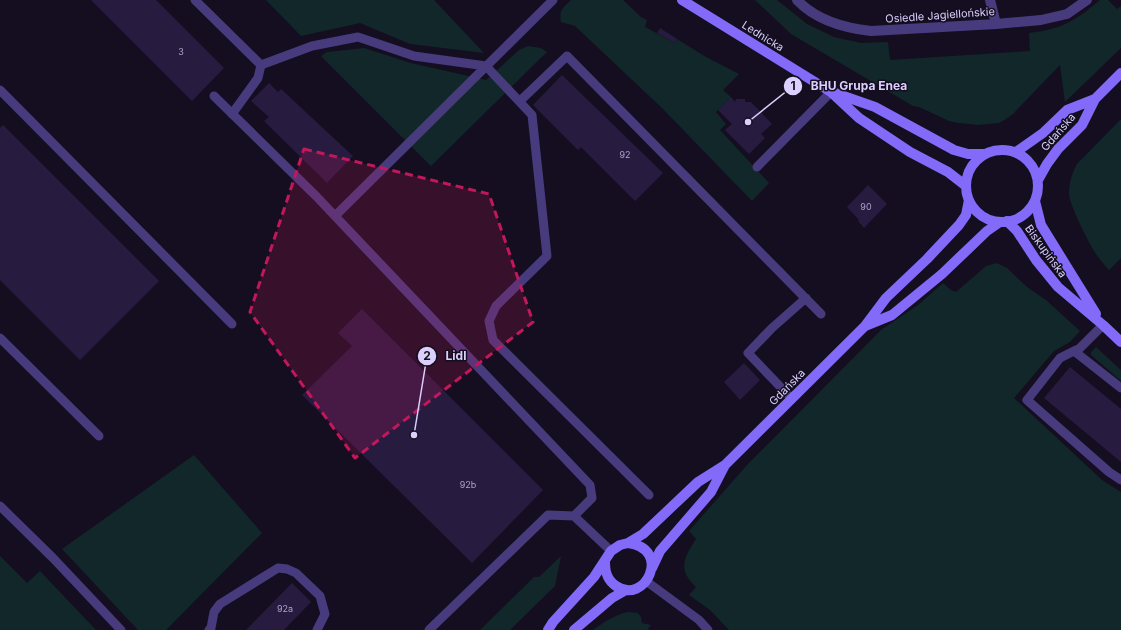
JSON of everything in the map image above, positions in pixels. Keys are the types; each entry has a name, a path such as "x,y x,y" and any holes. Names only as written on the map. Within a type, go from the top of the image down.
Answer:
{"street":[{"name":"Lednicka","path":"682,0 831,92 860,118 910,152 948,172 966,186"},
{"name":"Osiedle Jagiellońskie","path":"796,0 803,7 828,21 853,29 871,31 1028,22 1067,14 1087,0"},
{"path":"990,0 996,24"},
{"name":"Gdańska","path":"1038,180 1058,149 1082,125 1095,100 1121,73"},
{"name":"Lednicka","path":"831,92 875,107 954,150 968,154 984,154"},
{"name":"Gdańska","path":"1016,152 1042,133 1067,110 1095,100"},
{"path":"1000,150 1016,152 1031,163 1035,171 1038,180 1038,190 1035,201 1024,215 1016,219 1003,222 989,219 980,214 969,200 966,186 967,177 976,160 984,154 1000,150"},
{"name":"Gdańska","path":"611,551 620,545 628,543 648,530 698,482 725,465 865,326 886,298 927,259 959,225 966,215 969,200"},
{"name":"Biskupińska","path":"1035,201 1041,225 1086,301 1103,325"},
{"name":"Gdańska","path":"865,326 892,315 942,274 987,231 1003,222"},
{"name":"Biskupińska","path":"1003,222 1017,231 1036,260 1058,287 1121,342"},
{"name":"Gdańska","path":"646,581 651,574 652,568 660,551 711,492 725,465"},
{"path":"628,543 636,544 648,553 652,568"},
{"path":"548,630 594,577 611,551"},
{"path":"605,562 605,570 612,583 619,588 626,590"},
{"path":"574,630 612,598 626,590 641,586 646,581"}],"lane":[{"path":"195,0 261,65"},
{"path":"336,216 553,0"},
{"path":"261,65 312,46 358,37 414,56 486,66 532,115 547,256 496,306 489,321 493,340 649,496"},
{"path":"520,102 567,56 821,314"},
{"path":"232,114 258,78 261,65"},
{"path":"0,90 232,324"},
{"path":"757,167 831,92"},
{"path":"214,96 336,216 590,485 592,498 574,516"},
{"path":"792,398 748,353 772,328 806,298"},
{"path":"1103,325 1079,349 1060,358 1027,400 1109,472 1121,480"},
{"path":"0,338 99,436"},
{"path":"1074,351 1121,388"},
{"path":"0,506 53,558 121,630"},
{"path":"429,630 548,515 574,516 611,551"},
{"path":"209,630 211,628 214,612 220,604 278,568 287,569 296,573 320,596 324,614 316,630"},
{"path":"646,581 699,620 708,630"}],"highlighted area":[{"path":"304,149 489,194 533,322 355,458 250,312"}],"green space":[{"path":"266,0 434,0 484,53 410,44 360,23 301,36"},
{"path":"571,0 623,0 641,17 647,20 645,27 675,43 677,39 706,57 739,74 723,90 731,97 716,112 726,124 720,130 769,183 752,201 663,109 575,26 561,22 560,15 562,10"},
{"path":"755,0 777,0 807,24 834,37 861,43 888,42 890,60 1030,51 1029,33 1058,27 1071,21 1100,0 1108,0 1117,9 1121,6 1121,48 1065,102 1060,65 1013,114 1006,119 999,123 978,125 959,123 949,121 919,107 913,106 791,34"},
{"path":"528,46 541,48 547,52 431,166 321,56 327,52 364,48 411,63 486,80 519,50"},
{"path":"1121,119 1121,258 1109,270 1099,259 1083,231 1072,206 1069,190 1071,178 1077,164"},
{"path":"997,263 1007,268 1027,287 1046,300 1080,331 1070,342 1054,351 1014,398 1102,480 1121,492 1121,630 729,630 710,610 689,595 696,587 686,575 684,563 688,552 696,539 689,531 747,465 881,330 918,305 943,283 951,290 956,292 986,266"},
{"path":"1096,347 1121,370 1121,381 1091,355 1091,352"},
{"path":"194,455 262,533 166,630 138,630 62,549"},
{"path":"0,556 27,583 40,571 96,630 0,630"},
{"path":"561,556 555,586 510,630 480,630 534,577 539,577"},
{"path":"628,612 638,613 641,617 642,623 651,625 648,629 649,630 593,630 614,617"}],"building":[{"path":"91,0 156,0 224,68 192,101"},
{"path":"660,28 677,39 675,43 657,33"},
{"path":"562,75 663,173 635,201 581,147 578,150 533,105"},
{"path":"269,83 278,92 281,89 353,156 327,183 264,121 269,117 251,101"},
{"path":"731,97 735,102 736,99 745,99 745,102 751,102 772,124 761,134 765,138 749,154 725,130 732,124 718,110"},
{"path":"3,125 159,281 80,360 0,280 0,128"},
{"path":"868,185 887,204 864,228 847,207"},
{"path":"362,309 543,490 472,563 302,395 352,346 338,333"},
{"path":"744,363 760,380 740,400 724,382"},
{"path":"1070,367 1121,409 1121,462 1044,398"},
{"path":"292,583 311,602 284,630 246,630"}],"place":[{"name":"BHU Grupa Enea","path":"748,122"},
{"name":"Lidl","path":"414,435"}]}
